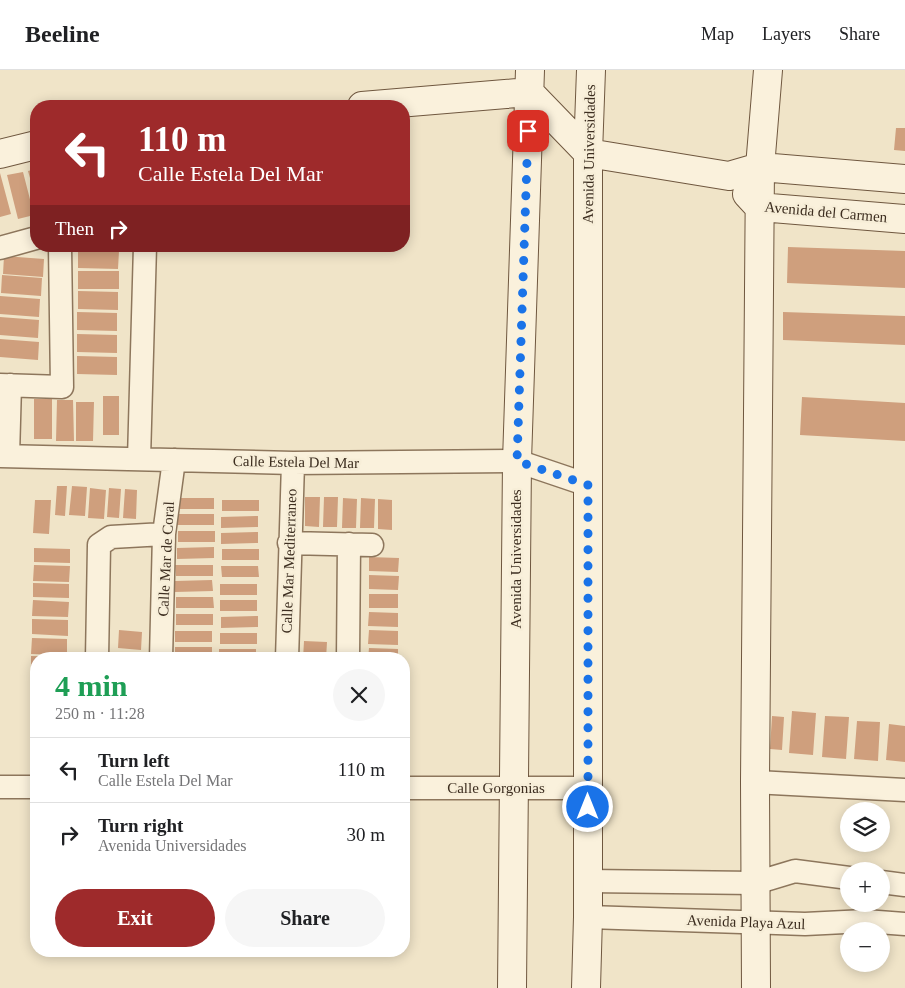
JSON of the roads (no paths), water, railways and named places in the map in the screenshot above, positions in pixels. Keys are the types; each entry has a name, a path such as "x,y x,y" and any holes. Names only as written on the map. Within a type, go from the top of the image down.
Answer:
{"main road":[{"name":"Avenida Universidades","path":"586,988 588,917 588,153 590,70"},
{"path":"756,988 755,782 760,167 768,70"},
{"name":"Avenida Universidades","path":"512,988 517,461 530,81"},
{"path":"402,100 530,81 588,153 729,176 760,167 905,179"},
{"path":"0,154 30,146"},
{"name":"Avenida del Carmen","path":"729,176 760,207 905,219"}],"street":[{"path":"0,248 30,240"},
{"path":"4,456 5,385 62,387 60,252"},
{"path":"139,458 145,252"},
{"name":"Calle Estela Del Mar","path":"4,456 292,463 517,461 588,485"},
{"name":"Calle Mar de Coral","path":"161,652 164,534 174,460"},
{"name":"Calle Mar Mediterraneo","path":"286,652 292,463"},
{"path":"97,652 99,545 111,537 164,534"},
{"path":"289,543 372,545"},
{"path":"348,652 349,544"},
{"path":"755,782 905,790"},
{"path":"0,787 30,787"},
{"name":"Calle Gorgonias","path":"410,788 588,788"},
{"path":"588,882 755,884 795,871 840,877"},
{"path":"890,883 905,885"},
{"name":"Avenida Playa Azul","path":"588,917 805,924 865,921 905,924"}]}
